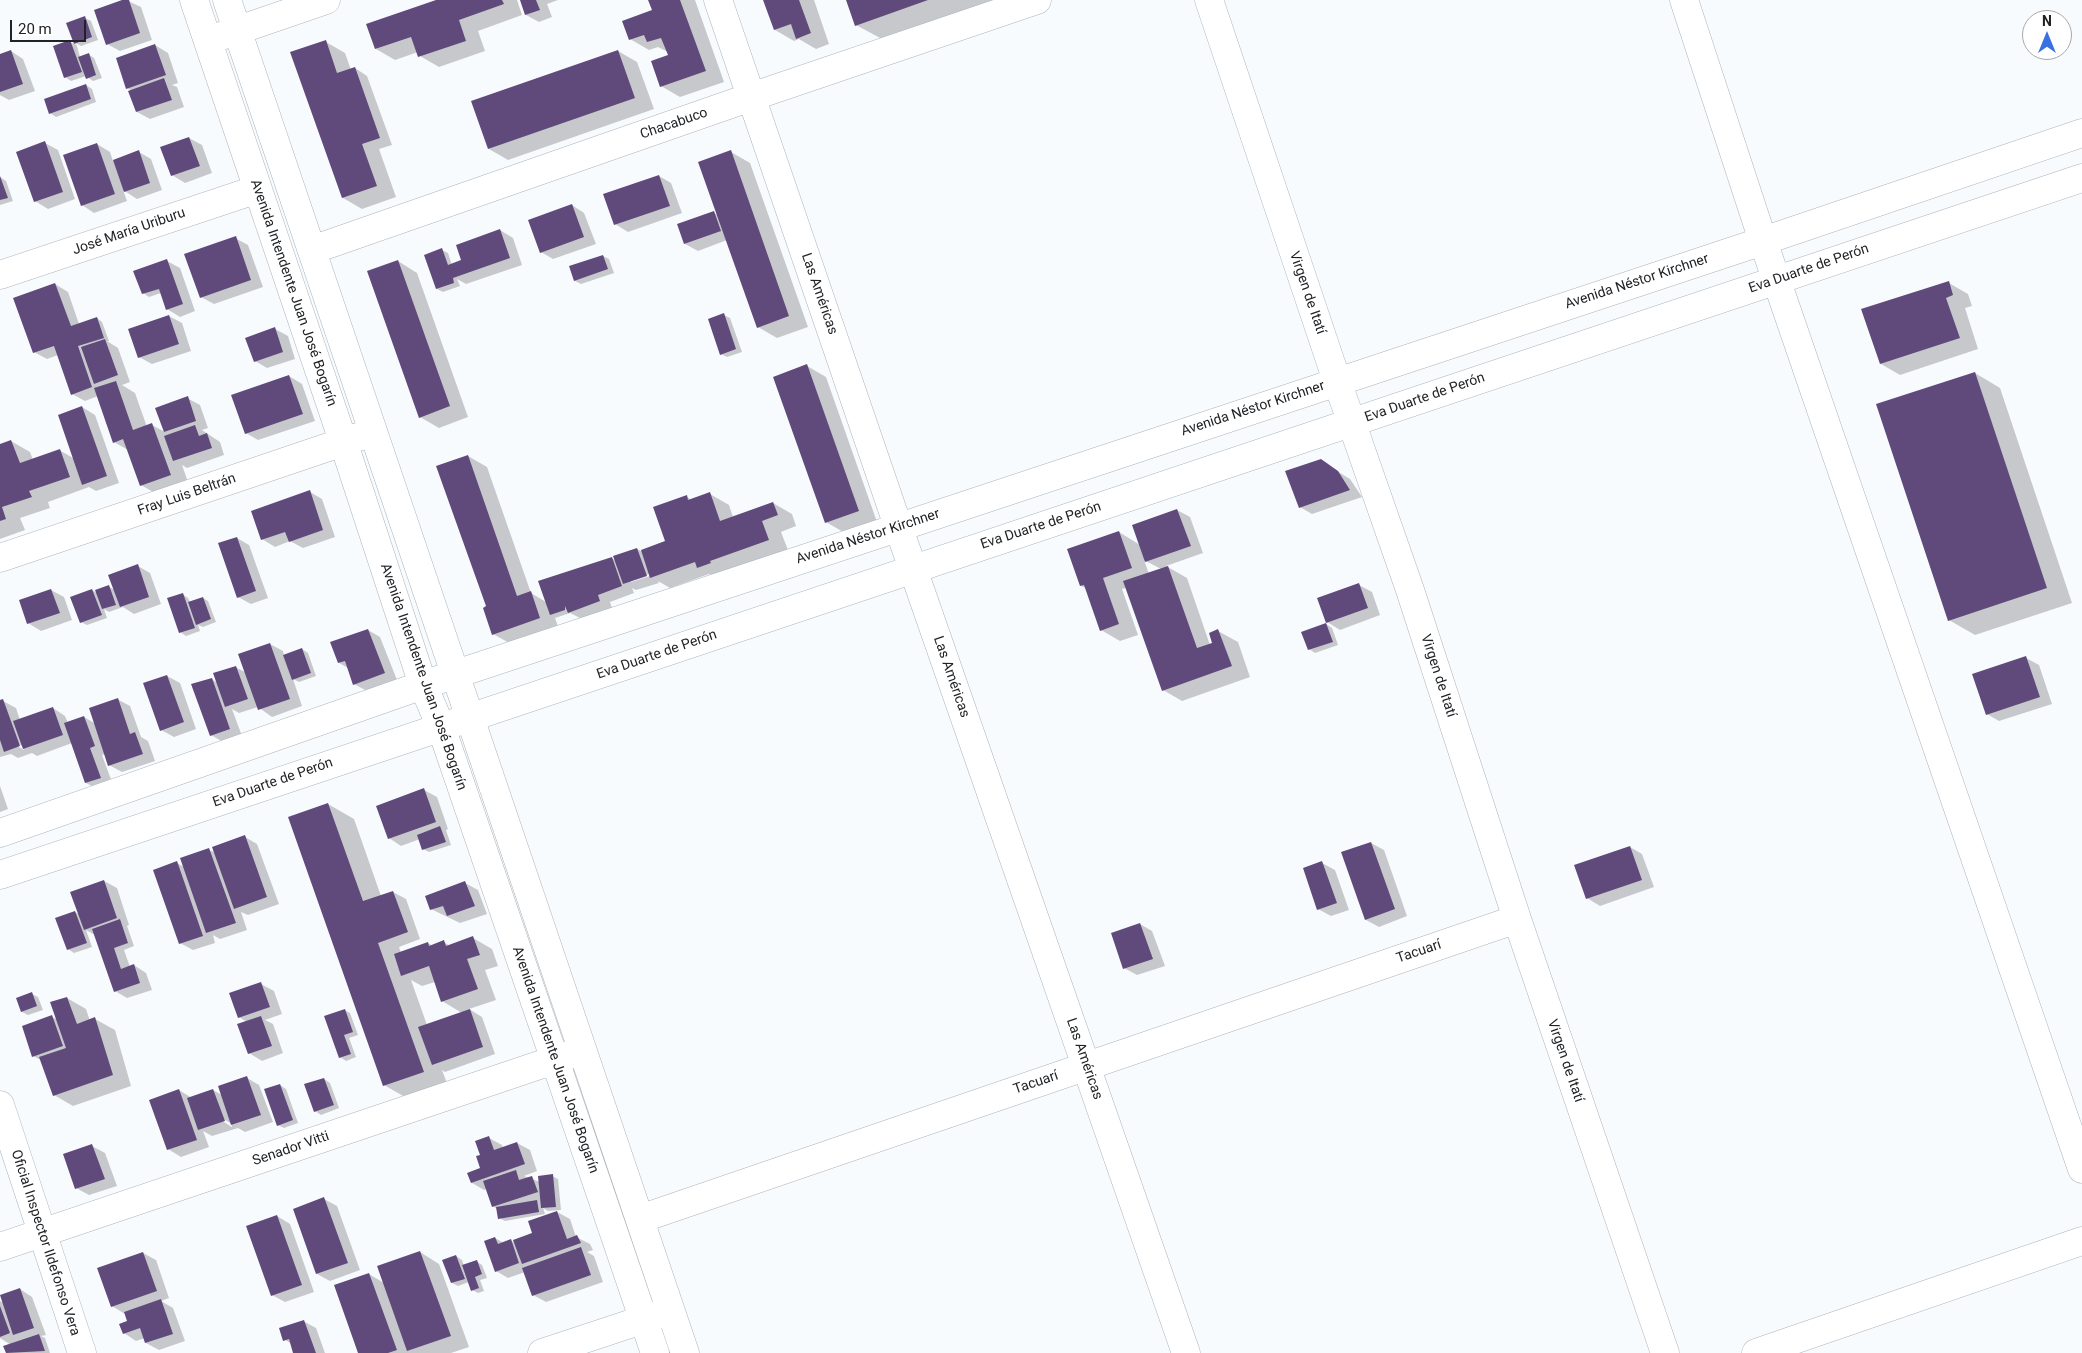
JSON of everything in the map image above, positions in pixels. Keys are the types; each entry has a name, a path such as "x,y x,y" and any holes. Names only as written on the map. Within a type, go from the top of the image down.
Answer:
{"street":[{"name":"Avenida Intendente Juan José Bogarín","path":"194,0 344,441 423,685 440,727 655,1353"},
{"name":"Avenida Intendente Juan José Bogarín","path":"227,0 685,1353"},
{"path":"207,40 326,0"},
{"name":"Las Américas","path":"718,0 898,526 1186,1353"},
{"name":"Chacabuco","path":"312,250 751,97 1037,0"},
{"name":"Virgen de Itatí","path":"1208,0 1351,423 1410,590 1517,919 1665,1353"},
{"path":"1684,0 1763,241 2082,1170"},
{"name":"Avenida Néstor Kirchner","path":"423,685 898,526 1763,241 2082,133"},
{"name":"Eva Duarte de Perón","path":"0,875 2082,178"},
{"name":"José María Uriburu","path":"0,275 258,189"},
{"name":"Fray Luis Beltrán","path":"0,558 373,432"},
{"path":"0,833 423,685"},
{"name":"Tacuarí","path":"640,1219 1517,919"},
{"name":"Senador Vitti","path":"0,1247 583,1050"},
{"name":"Oficial Inspector Ildefonso Vera","path":"0,1105 82,1353"},
{"path":"1756,1353 2082,1241"},
{"path":"542,1353 671,1311"}],"building":[{"path":"122,0 129,0 140,33 106,45 94,10"},
{"path":"436,0 502,0 504,4 459,20 466,41 418,57 411,37 375,49 366,24"},
{"path":"520,0 536,0 540,10 525,15"},
{"path":"648,0 680,0 706,71 660,87 651,61 668,55 661,38 647,42 644,35 629,40 622,21 652,10"},
{"path":"763,0 799,0 811,33 796,39 791,24 774,30"},
{"path":"846,0 928,0 855,26"},
{"path":"85,16 92,37 74,44 66,23"},
{"path":"70,40 82,72 64,78 53,46"},
{"path":"326,40 337,73 355,67 380,138 362,144 377,186 342,198 290,52"},
{"path":"155,44 166,75 126,89 116,58"},
{"path":"11,50 23,84 0,92 0,54"},
{"path":"618,50 635,98 488,149 471,101"},
{"path":"89,53 96,75 86,79 78,57"},
{"path":"164,78 172,100 136,112 128,91"},
{"path":"86,84 91,99 49,114 44,99"},
{"path":"189,137 200,166 171,176 160,147"},
{"path":"45,141 63,192 34,202 16,152"},
{"path":"97,143 115,194 81,206 63,155"},
{"path":"139,150 150,183 124,192 113,160"},
{"path":"731,150 789,316 757,328 698,162"},
{"path":"659,175 670,206 614,225 603,194"},
{"path":"0,176 8,198 0,200"},
{"path":"572,204 584,237 540,253 528,220"},
{"path":"714,211 721,231 684,244 677,224"},
{"path":"500,229 510,258 453,278 454,283 436,289 424,255 442,248 448,265 461,260 456,245"},
{"path":"236,236 251,280 200,298 184,254"},
{"path":"603,255 608,269 574,281 569,266"},
{"path":"167,259 183,304 166,310 159,289 142,294 133,271"},
{"path":"398,260 450,406 419,418 367,271"},
{"path":"1949,281 1953,295 1946,298 1960,338 1880,364 1861,309"},
{"path":"55,283 71,326 97,317 104,338 78,346 92,387 71,395 54,346 33,353 13,298"},
{"path":"724,313 736,349 720,355 708,319"},
{"path":"169,315 179,344 138,358 128,329"},
{"path":"275,327 283,352 254,362 245,338"},
{"path":"105,339 118,375 94,384 81,347"},
{"path":"807,364 859,511 825,523 773,377"},
{"path":"1975,372 2047,588 1948,621 1876,404"},
{"path":"289,375 303,414 245,434 231,395"},
{"path":"116,381 133,430 152,423 171,475 140,486 123,439 113,443 94,388"},
{"path":"188,396 196,421 164,432 155,408"},
{"path":"82,406 107,476 82,485 58,415"},
{"path":"195,425 199,436 207,433 212,448 173,461 164,436"},
{"path":"11,440 20,463 60,449 70,477 29,491 32,497 2,507 6,519 0,521 0,444"},
{"path":"468,455 517,596 531,591 540,618 492,635 483,608 486,606 436,466"},
{"path":"1321,459 1338,471 1350,490 1299,508 1285,471"},
{"path":"310,490 323,530 289,542 285,532 261,540 251,511"},
{"path":"710,492 720,521 773,502 778,515 762,521 769,540 710,561 711,563 697,568 695,562 650,578 641,550 665,541 653,507 687,495 688,500"},
{"path":"1177,509 1191,546 1145,562 1132,525"},
{"path":"1119,531 1132,568 1103,578 1119,624 1100,631 1084,585 1080,586 1067,549"},
{"path":"237,537 256,591 237,598 218,543"},
{"path":"637,548 647,576 623,584 613,556"},
{"path":"612,557 622,586 598,595 600,601 568,613 565,606 565,610 550,615 538,581"},
{"path":"138,564 149,597 120,607 108,575"},
{"path":"1168,566 1197,648 1212,643 1209,633 1218,629 1232,666 1162,691 1123,581"},
{"path":"1359,583 1368,608 1326,623 1317,598"},
{"path":"109,585 116,605 102,609 95,590"},
{"path":"51,589 60,613 27,624 19,600"},
{"path":"92,589 102,615 80,623 70,597"},
{"path":"183,593 195,628 179,633 167,598"},
{"path":"203,597 211,619 196,625 188,602"},
{"path":"1326,623 1333,642 1308,650 1301,632"},
{"path":"368,629 385,673 353,685 345,661 338,663 330,642"},
{"path":"270,643 290,699 258,710 238,654"},
{"path":"302,648 311,673 292,680 283,655"},
{"path":"2026,656 2040,697 1986,715 1972,674"},
{"path":"236,666 248,699 225,707 213,673"},
{"path":"167,675 184,722 160,731 143,683"},
{"path":"212,678 230,729 210,736 191,684"},
{"path":"118,698 130,734 135,732 143,754 108,766 89,708"},
{"path":"3,699 20,746 4,752 0,740 0,700"},
{"path":"53,707 63,735 23,749 13,721"},
{"path":"84,716 95,746 90,748 101,778 85,783 64,723"},
{"path":"424,788 436,822 388,839 376,806"},
{"path":"328,803 363,901 393,891 408,932 378,943 424,1072 383,1086 288,817"},
{"path":"440,826 446,842 422,850 417,835"},
{"path":"245,835 267,897 234,909 212,847"},
{"path":"1371,842 1395,909 1365,920 1341,852"},
{"path":"1630,846 1642,880 1586,899 1574,865"},
{"path":"209,848 236,923 206,933 180,858"},
{"path":"177,861 203,936 179,944 153,870"},
{"path":"1322,861 1337,903 1317,910 1303,868"},
{"path":"104,880 117,918 84,930 70,892"},
{"path":"465,881 475,906 447,916 443,906 430,910 425,896"},
{"path":"75,911 87,943 67,950 55,918"},
{"path":"120,919 128,943 114,948 121,969 134,964 140,983 114,992 92,929"},
{"path":"1140,923 1153,959 1123,969 1111,933"},
{"path":"473,936 480,955 467,959 478,989 441,1002 429,966 401,976 394,954 428,942 429,946 444,940 446,946"},
{"path":"261,982 270,1007 238,1018 229,993"},
{"path":"32,992 37,1006 21,1012 16,998"},
{"path":"67,997 77,1024 95,1017 113,1075 53,1096 39,1057 66,1048 50,1002"},
{"path":"345,1009 353,1032 344,1035 351,1054 339,1058 324,1016"},
{"path":"470,1009 483,1047 432,1065 418,1027"},
{"path":"52,1015 63,1046 32,1057 22,1026"},
{"path":"261,1016 272,1046 248,1054 237,1024"},
{"path":"247,1076 261,1115 231,1125 218,1086"},
{"path":"324,1078 334,1105 314,1112 304,1084"},
{"path":"280,1084 293,1120 277,1126 264,1089"},
{"path":"179,1089 197,1140 167,1150 149,1100"},
{"path":"213,1089 225,1121 198,1130 187,1098"},
{"path":"489,1136 494,1150 517,1142 525,1164 471,1183 467,1173 480,1168 476,1156 480,1155 475,1141"},
{"path":"92,1144 105,1179 75,1189 63,1154"},
{"path":"516,1170 519,1180 532,1176 538,1192 492,1207 483,1181"},
{"path":"553,1174 556,1207 541,1208 538,1176"},
{"path":"324,1197 348,1263 316,1274 293,1209"},
{"path":"537,1200 539,1212 498,1219 496,1207"},
{"path":"557,1211 567,1239 577,1235 581,1243 522,1264 513,1240 532,1233 528,1221"},
{"path":"277,1215 302,1285 271,1296 246,1226"},
{"path":"495,1237 498,1244 511,1239 519,1263 495,1272 484,1241"},
{"path":"581,1247 591,1275 532,1296 522,1268"},
{"path":"420,1251 451,1336 407,1351 377,1266"},
{"path":"143,1252 157,1291 111,1307 97,1268"},
{"path":"456,1255 465,1279 451,1283 442,1260"},
{"path":"477,1260 482,1274 475,1277 479,1288 471,1291 462,1265"},
{"path":"369,1273 397,1350 388,1353 358,1353 334,1285"},
{"path":"20,1288 34,1328 13,1335 0,1295"},
{"path":"161,1299 173,1334 145,1343 140,1328 123,1334 119,1324 127,1321 124,1312"},
{"path":"0,1306 10,1333 0,1337"},
{"path":"304,1320 316,1353 293,1353 289,1339 283,1341 279,1328"},
{"path":"39,1334 45,1351 6,1353 3,1346"}]}
